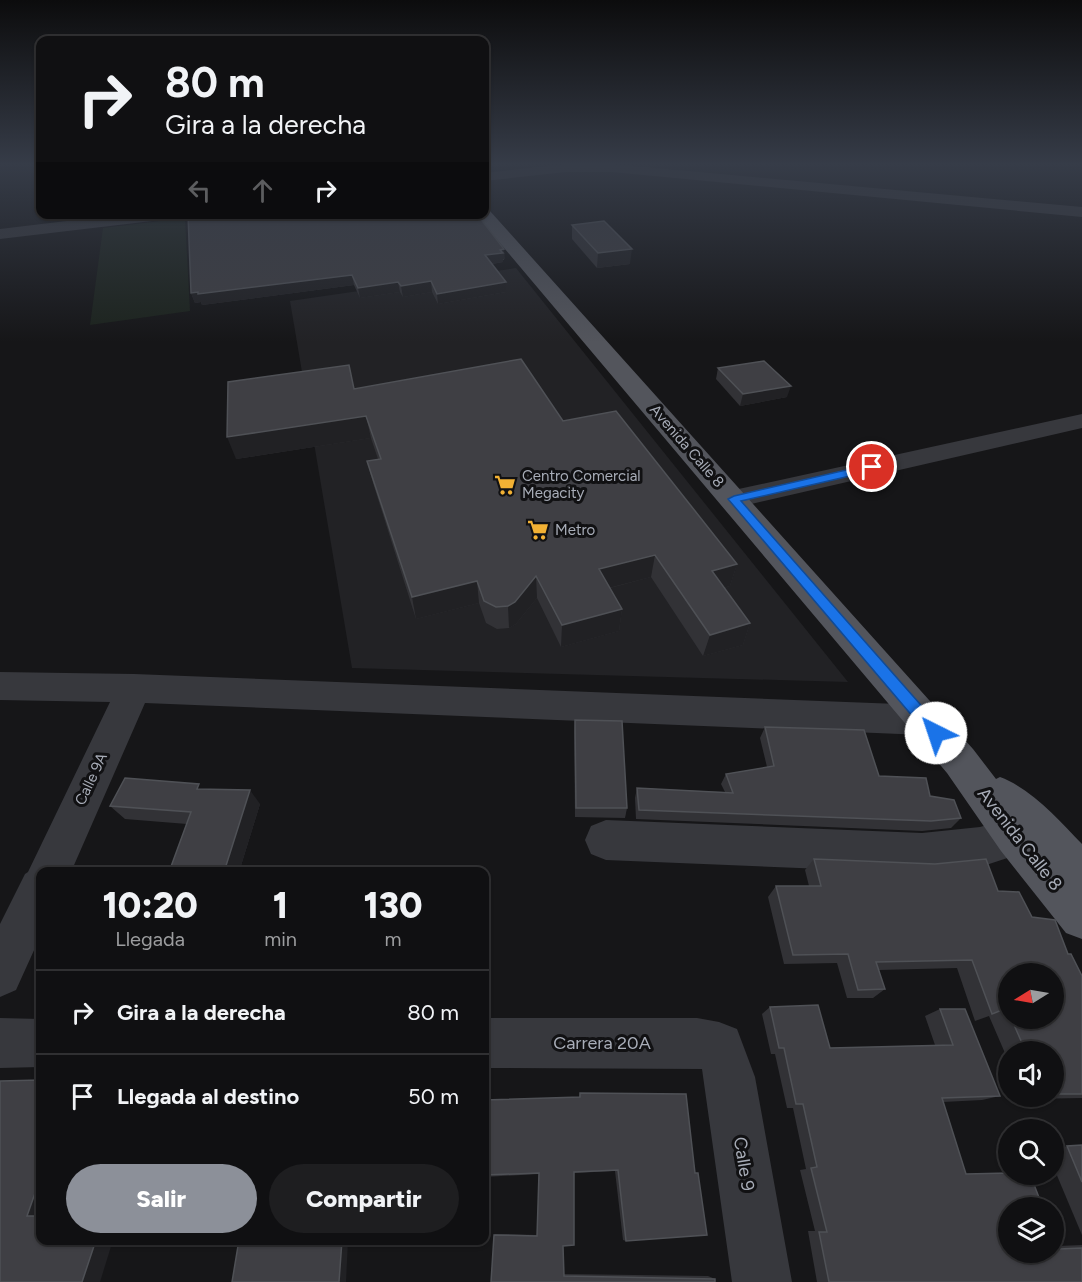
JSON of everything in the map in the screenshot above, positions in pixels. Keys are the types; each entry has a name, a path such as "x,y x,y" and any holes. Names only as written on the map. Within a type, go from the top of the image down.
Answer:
{"main road":[{"name":"Avenida Calle 8","path":"492,223 960,760 1015,837 1082,917"},
{"name":"Avenida Calle 8","path":"960,760 1044,833 1082,875"}],"street":[{"path":"0,234 94,223"},
{"path":"734,499 1082,421"},
{"path":"0,686 134,688 924,720"},
{"name":"Calle 9A","path":"51,867 134,688"},
{"path":"606,840 922,853 980,847 1015,837"},
{"path":"0,974 36,898"},
{"path":"0,1042 36,1042"},
{"name":"Carrera 20A","path":"489,1043 697,1043 719,1047"},
{"name":"Calle 9","path":"719,1047 730,1077 762,1282"}],"shaded area":[{"path":"145,223 185,223 190,311 90,325 103,228"},
{"name":"Centro Comercial Megacity","path":"516,268 848,682 352,668 290,301"}],"building":[{"path":"188,223 484,223 504,249 500,250 503,253 485,255 506,282 437,294 431,281 401,286 398,282 358,288 352,275 191,293"},
{"path":"606,223 632,249 598,253 572,225"},
{"path":"521,359 563,421 616,411 737,564 712,571 750,623 710,635 655,555 599,569 622,609 562,625 536,576 515,602 508,606 496,607 484,601 477,581 412,597 367,461 381,459 366,416 227,437 228,382 349,365 354,389"},
{"path":"764,361 791,386 743,394 718,368"},
{"path":"575,720 622,721 627,808 576,808"},
{"path":"765,727 864,730 879,776 926,778 930,796 954,800 961,818 931,821 639,810 637,788 733,793 726,774 774,766"},
{"path":"125,778 199,784 197,789 250,790 226,867 171,867 191,812 110,806"},
{"path":"814,859 935,864 986,859 998,891 1019,892 1032,917 1055,920 1068,954 1071,954 1082,976 1082,1094 1064,1094 1064,1041 1021,1041 1016,1029 1064,1029 1064,963 998,963 998,1012 992,1014 972,960 876,962 885,989 858,990 848,954 793,955 776,886 821,886"},
{"path":"818,1005 830,1048 953,1045 940,1009 965,1009 998,1091 998,1096 942,1098 966,1174 998,1173 998,1185 1034,1185 1039,1197 998,1197 998,1263 1064,1263 1064,1249 1082,1248 1082,1282 829,1282 819,1232 827,1232 811,1168 817,1167 803,1104 796,1104 784,1048 779,1048 770,1007"},
{"path":"36,1080 36,1190 27,1216 36,1216 36,1245 94,1245 82,1282 0,1282 0,1081"},
{"path":"580,1093 686,1094 695,1173 698,1173 707,1235 626,1241 618,1170 574,1172 574,1245 563,1246 564,1276 715,1279 715,1282 491,1282 494,1235 537,1236 539,1173 489,1175 489,1100 580,1097"},
{"path":"1082,1145 1082,1182 1067,1146"},
{"path":"238,1245 342,1245 339,1282 232,1282"}],"place":[{"name":"Centro Comercial Megacity","path":"505,485"},
{"name":"Metro","path":"538,530"}],"route":[{"path":"872,467 734,499 936,733"}]}
